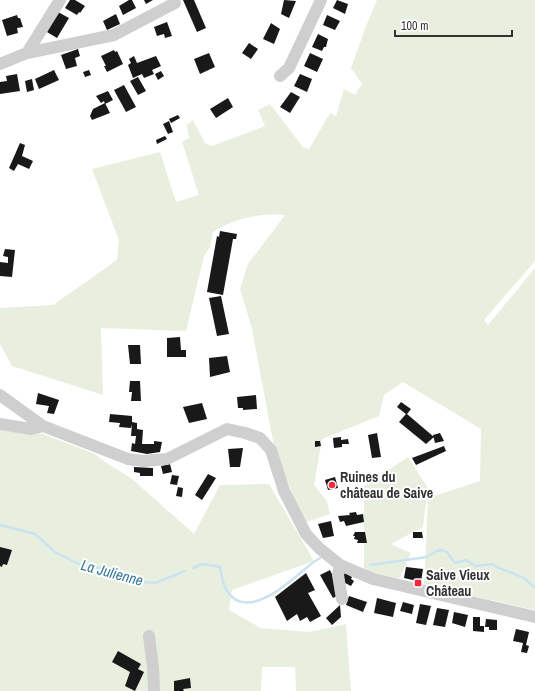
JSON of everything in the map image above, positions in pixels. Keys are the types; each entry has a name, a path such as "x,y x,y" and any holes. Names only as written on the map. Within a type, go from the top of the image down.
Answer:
{"street":[{"path":"27,53 60,0"},
{"path":"280,76 289,68 321,0"},
{"path":"0,64 27,53 114,35 175,3"},
{"path":"0,395 43,426 128,459 166,459 227,429 245,432 260,438 271,450 284,491 306,534 319,548 340,565 373,579 535,617"},
{"path":"0,424 31,429 43,426"},
{"path":"340,565 338,575 342,599"},
{"path":"149,636 154,691"}],"green space":[{"path":"377,0 535,0 535,261 484,320 488,325 535,268 535,610 424,585 428,498 480,481 481,429 403,382 384,395 379,416 322,439 314,485 327,501 330,514 304,523 275,452 252,329 240,289 248,264 285,215 266,215 238,220 213,232 210,247 204,256 186,331 101,328 103,395 12,366 0,344 0,308 53,305 117,260 119,240 92,169 160,152 176,202 199,195 182,142 189,138 187,125 193,120 205,143 212,146 265,126 258,110 270,104 303,147 309,149 330,113 336,116 344,89 355,95 362,84 351,68"},
{"path":"0,429 43,434 95,454 131,478 194,534 220,485 269,484 314,561 232,590 229,610 261,628 309,632 346,624 351,691 296,691 295,667 262,667 261,691 0,691"},
{"path":"408,457 428,488 423,527 391,544 411,553 399,579 364,571 364,486"}],"building":[{"path":"70,0 75,0 85,6 77,15 65,8"},
{"path":"129,0 132,0 136,8 123,15 119,6"},
{"path":"144,0 153,0 146,4"},
{"path":"183,0 194,0 206,28 197,32"},
{"path":"284,0 296,1 289,18 281,14"},
{"path":"337,0 348,4 345,14 333,8"},
{"path":"58,12 69,18 57,38 47,32"},
{"path":"116,14 120,24 107,30 103,21"},
{"path":"17,15 18,18 20,18 23,27 17,28 18,33 7,36 2,20"},
{"path":"327,15 340,21 335,30 323,25"},
{"path":"167,22 172,36 165,38 164,34 157,36 154,27"},
{"path":"271,23 280,29 274,44 263,39"},
{"path":"318,34 328,39 326,47 324,47 322,51 312,47"},
{"path":"249,43 258,49 251,59 242,53"},
{"path":"78,49 80,56 75,58 77,66 66,69 61,55"},
{"path":"114,50 115,52 117,51 123,64 107,72 101,56"},
{"path":"209,53 215,67 200,74 194,59"},
{"path":"310,53 323,59 317,72 304,66"},
{"path":"134,56 137,63 156,56 161,66 152,70 154,74 144,78 142,74 133,78 128,65 131,63 129,59"},
{"path":"54,70 59,80 39,89 35,79"},
{"path":"89,70 91,75 85,77 83,72"},
{"path":"161,71 164,76 158,80 155,74"},
{"path":"17,74 20,91 0,94 0,82 7,81 6,76"},
{"path":"300,74 312,79 307,92 294,86"},
{"path":"138,77 146,91 138,95 130,81"},
{"path":"32,79 34,90 27,92 25,81"},
{"path":"124,85 136,107 126,112 114,90"},
{"path":"108,91 113,100 105,104 104,101 101,103 96,96"},
{"path":"291,92 300,97 290,113 280,107"},
{"path":"228,98 233,107 216,118 210,109"},
{"path":"105,103 110,113 92,120 90,116 93,109"},
{"path":"178,115 180,118 171,123 169,119"},
{"path":"169,121 173,132 168,134 163,124"},
{"path":"165,136 167,139 157,144 156,140"},
{"path":"20,143 25,145 22,156 33,161 29,169 18,164 14,171 9,168"},
{"path":"220,231 237,234 236,239 233,239 223,295 207,292 217,236 219,237"},
{"path":"5,249 15,250 12,277 0,276 0,262 8,263 8,257 3,256"},
{"path":"221,296 229,334 217,336 209,298"},
{"path":"180,337 181,350 186,350 186,357 167,357 167,338"},
{"path":"128,345 140,345 141,364 130,364"},
{"path":"227,356 230,372 210,377 209,358"},
{"path":"130,381 140,381 141,401 131,401 132,392 129,392"},
{"path":"38,393 59,400 54,414 47,413 49,406 36,404"},
{"path":"256,395 257,409 243,410 243,408 238,408 237,397"},
{"path":"401,402 411,409 407,414 434,437 426,444 399,422 406,414 397,407"},
{"path":"202,403 207,419 189,423 183,407"},
{"path":"110,414 132,416 132,422 137,423 137,429 143,430 142,444 154,444 154,441 162,442 160,452 147,454 131,451 132,443 135,444 136,436 131,436 132,424 131,428 119,427 120,423 109,422"},
{"path":"377,433 381,457 372,458 368,435"},
{"path":"440,433 444,441 435,443 433,435"},
{"path":"341,437 341,440 348,439 349,444 342,444 342,447 334,448 333,438"},
{"path":"315,441 320,441 321,446 315,447"},
{"path":"444,446 446,451 416,465 412,458"},
{"path":"243,448 240,467 230,467 228,449"},
{"path":"170,464 172,472 163,474 161,466"},
{"path":"134,467 153,468 153,476 140,476 140,473 134,472"},
{"path":"208,474 216,478 202,500 195,495"},
{"path":"172,475 179,476 177,485 170,484"},
{"name":"Ruines du château de Saive","path":"335,477 338,488 328,490 325,480"},
{"path":"178,487 183,488 182,497 176,496"},
{"path":"356,512 357,515 363,514 364,522 346,526 344,521 340,522 338,516 350,515 349,513"},
{"path":"331,521 334,536 323,538 318,524"},
{"path":"355,532 365,532 367,543 357,543 358,540 354,539 355,536 353,536"},
{"path":"413,532 422,532 423,538 413,538"},
{"path":"0,547 12,550 7,565 3,564 2,567 0,566"},
{"path":"406,567 423,569 421,582 404,578"},
{"path":"330,570 337,585 339,595 333,598 320,575"},
{"path":"343,572 352,577 351,579 354,581 351,586 343,582"},
{"path":"306,573 315,590 308,593 321,616 310,622 307,617 300,621 297,614 287,621 275,597"},
{"path":"349,596 367,602 363,612 346,605"},
{"path":"377,598 396,603 393,617 374,613"},
{"path":"403,602 414,605 412,614 400,611"},
{"path":"420,604 431,606 426,625 416,623"},
{"path":"340,605 341,617 332,625 326,618"},
{"path":"437,608 449,610 445,627 433,625"},
{"path":"454,612 468,615 465,627 452,623"},
{"path":"473,617 480,617 480,626 484,626 484,632 473,631"},
{"path":"486,619 497,620 497,630 489,630 489,627 485,627"},
{"path":"516,629 529,632 526,645 529,646 527,653 521,652 523,643 513,641"},
{"path":"118,651 141,664 138,669 144,672 135,691 125,686 130,672 112,662"},
{"path":"190,678 191,688 183,689 184,691 174,691 174,681"}],"waterway":[{"name":"La Julienne","path":"0,525 35,534 55,552 83,566 111,569 130,581 155,583 185,571"},
{"name":"La Julienne","path":"370,565 427,557 441,550 447,552 455,563 466,560 476,566 492,564 525,579 535,587"},
{"name":"La Julienne","path":"193,568 202,564 220,567 223,583 229,594 236,600 245,602 266,598 320,558"}],"place":[{"name":"Ruines du château de Saive","path":"332,485"},
{"name":"Saive Vieux Château","path":"418,583"}]}
